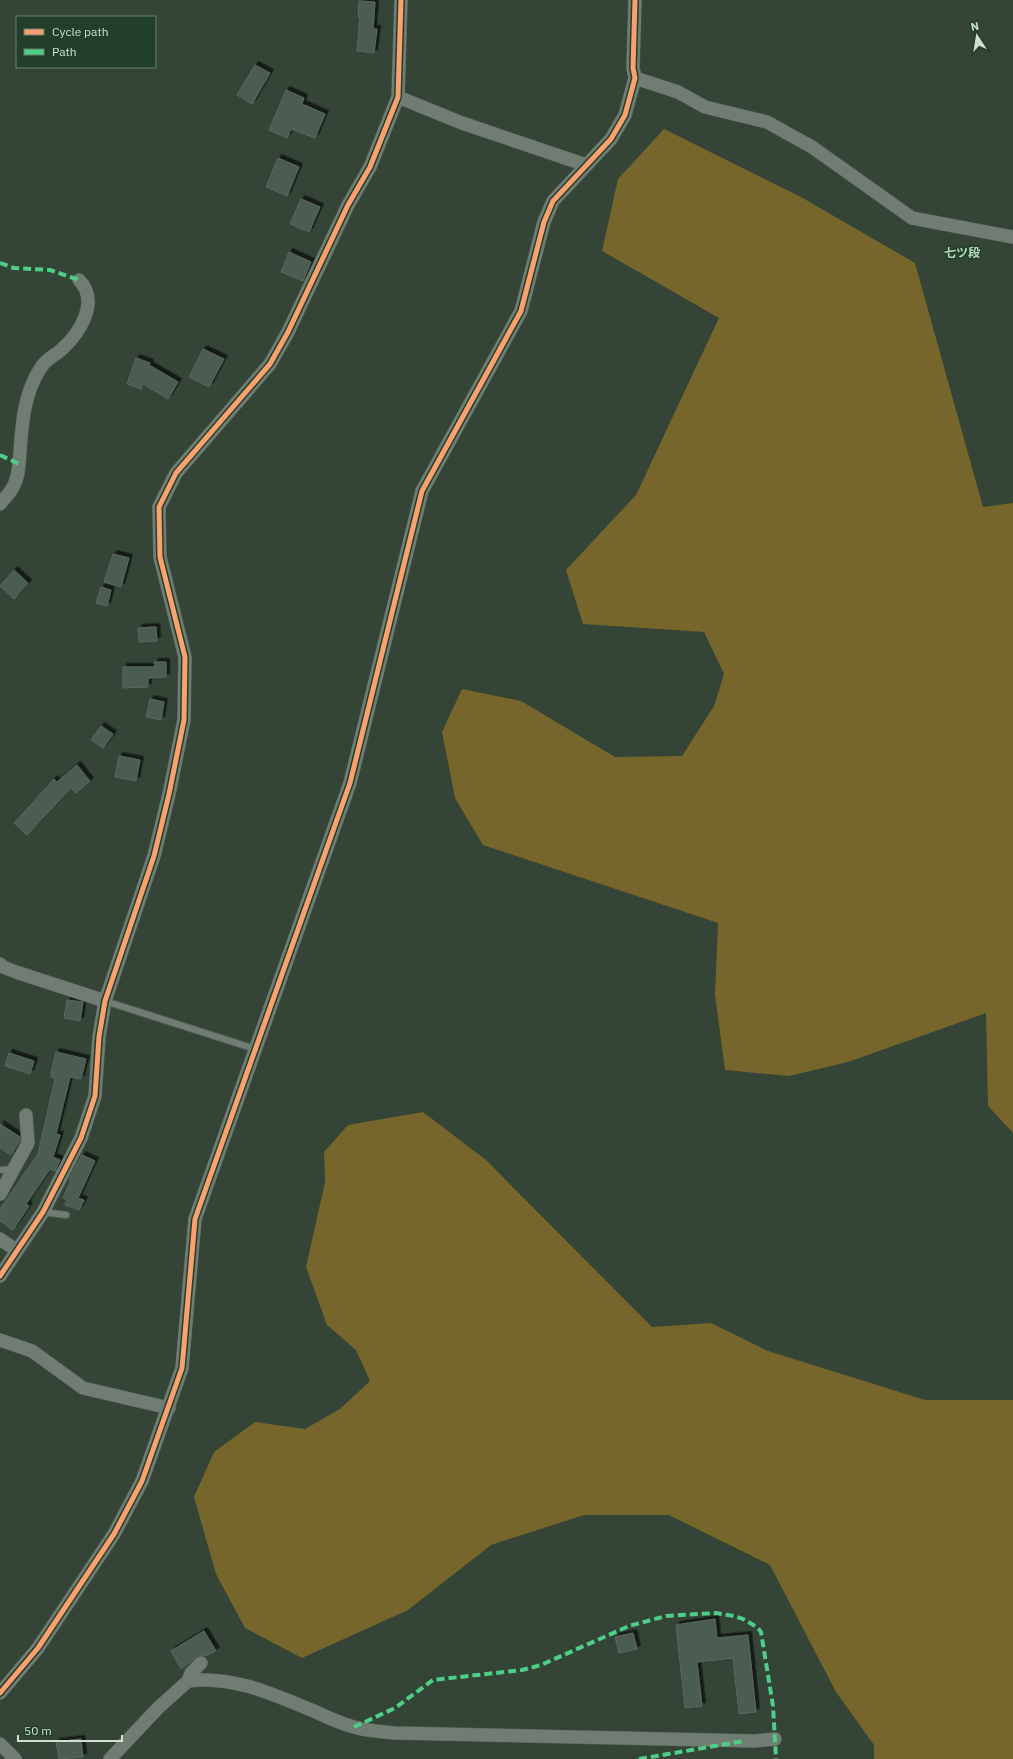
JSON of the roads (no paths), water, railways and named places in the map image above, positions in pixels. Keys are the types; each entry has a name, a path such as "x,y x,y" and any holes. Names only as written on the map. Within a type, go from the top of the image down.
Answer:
{"street":[{"path":"0,1276 16,1250 43,1212 81,1138 95,1096 99,1037 105,1001 154,856 184,720 185,657 160,557 159,507 176,473 270,364 288,332 348,205 370,167 398,97 401,0"},
{"path":"0,1693 38,1648 114,1534 142,1481 182,1368 195,1219 350,783 422,491 521,311 544,222 553,201 611,139 625,115 635,78 633,68 635,0"},
{"path":"635,78 678,92 705,107 767,122 812,146 912,218 1013,237"},
{"path":"398,97 462,123 586,165"},
{"path":"0,504 13,488 18,474 25,406 30,388 40,369 49,357 62,350 85,320 87,299 84,285 79,280"},
{"path":"0,964 3,968 105,1001"},
{"path":"0,1194 28,1143 26,1115"},
{"path":"0,1239 16,1250"},
{"path":"0,1340 32,1351 83,1388 169,1408"},
{"path":"110,1759 158,1708 188,1681 192,1673 201,1663"},
{"path":"188,1681 202,1679 231,1682 272,1694 332,1719 361,1729 395,1733 754,1741 774,1739"},
{"path":"0,1744 15,1759"}],"lane":[{"path":"105,1001 255,1050"},
{"path":"0,1170 14,1169"},
{"path":"43,1212 66,1215"}],"district":[{"name":"七ツ段","path":"962,253"}]}
